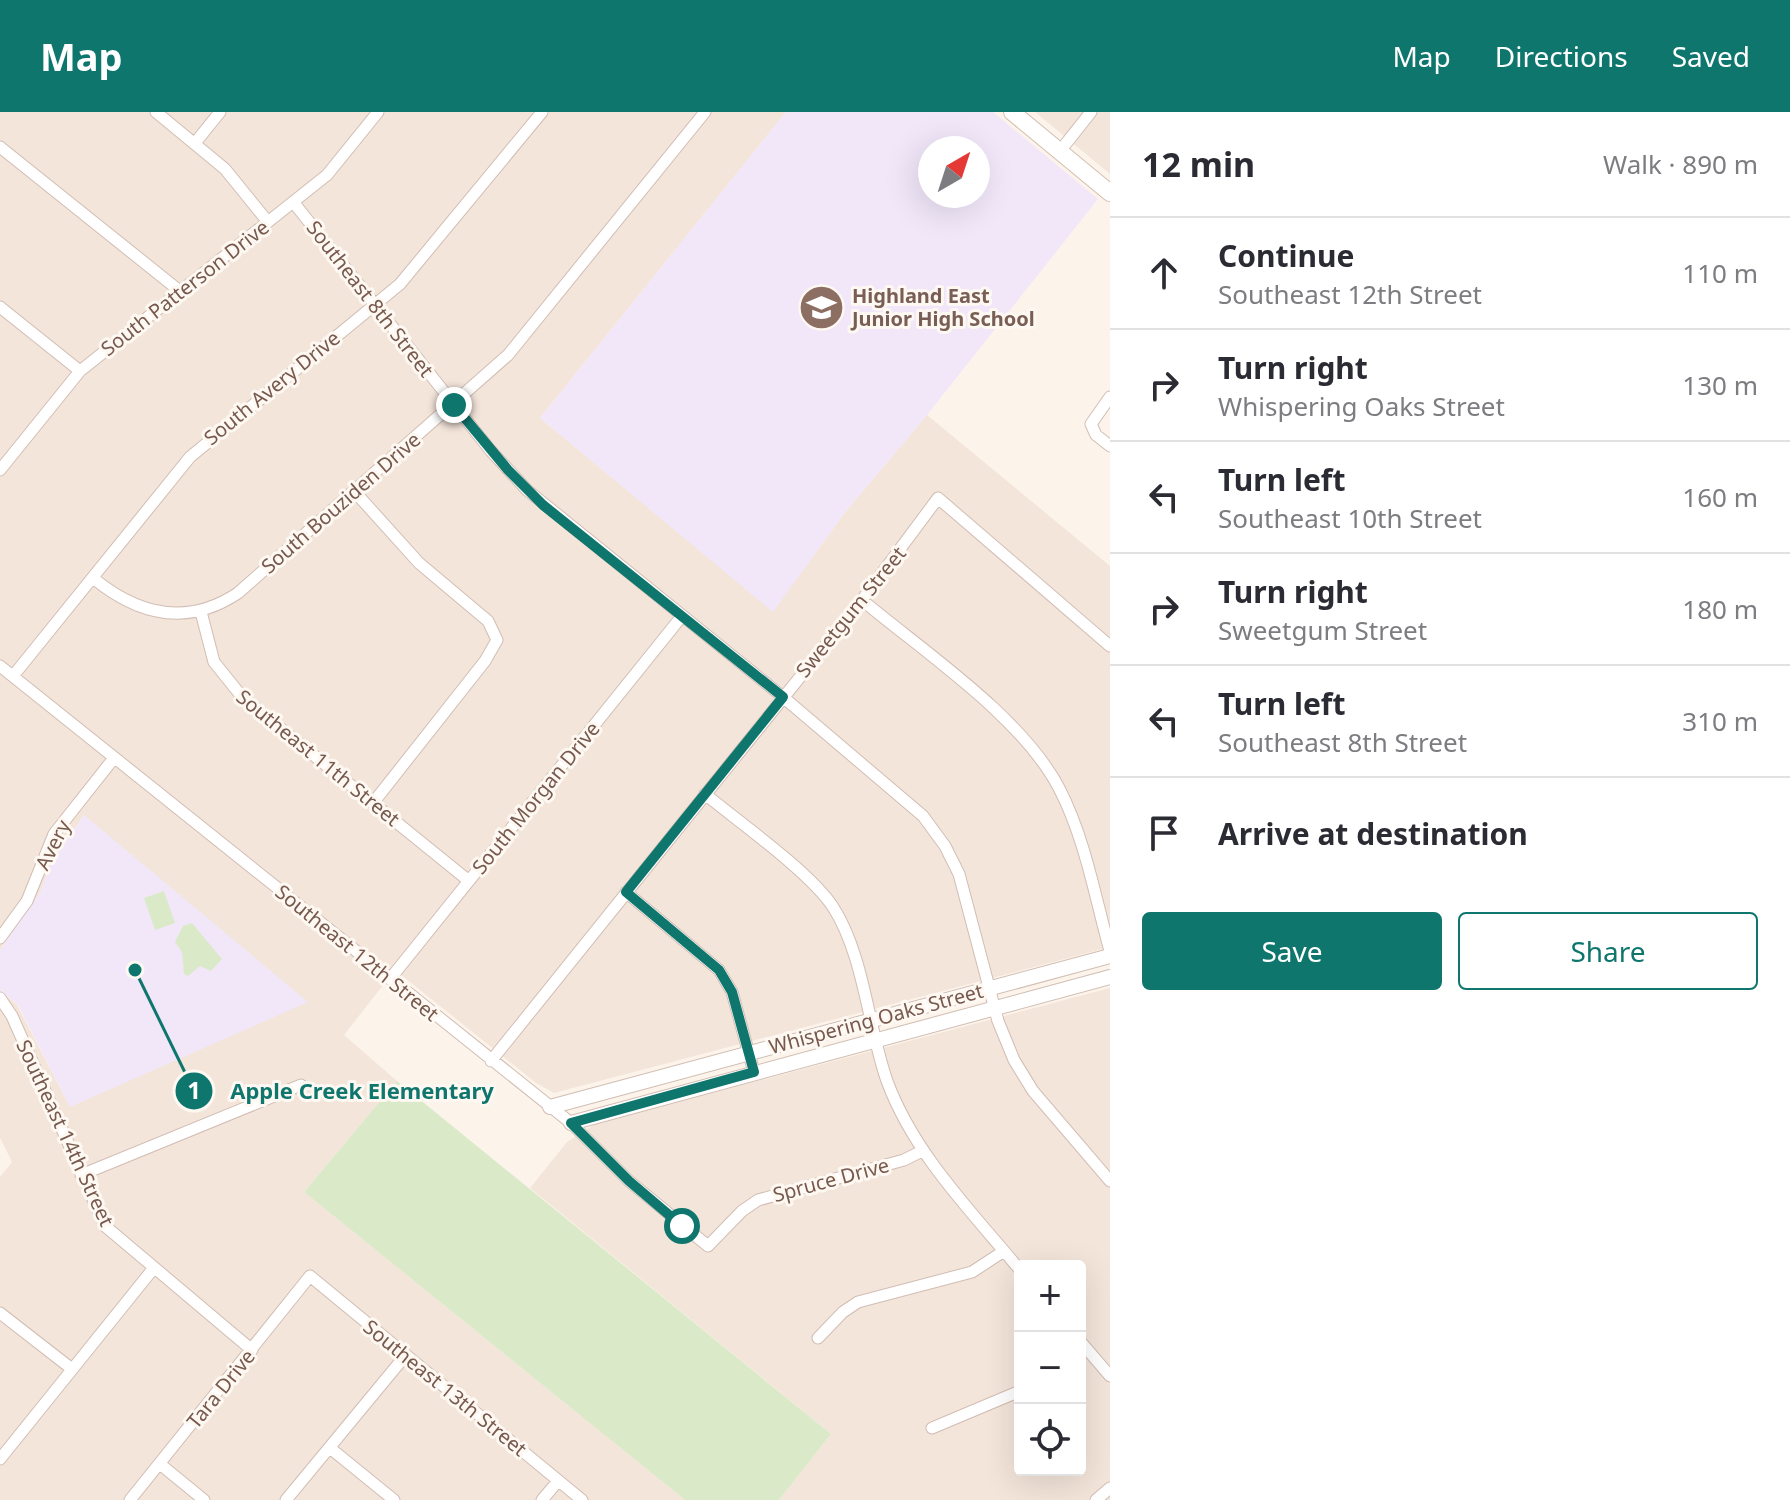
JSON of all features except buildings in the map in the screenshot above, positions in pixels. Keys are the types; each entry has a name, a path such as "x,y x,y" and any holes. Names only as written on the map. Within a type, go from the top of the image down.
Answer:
{"main road":[{"path":"1012,112 1110,193"}],"street":[{"path":"156,112 235,179 268,222"},
{"path":"195,143 220,112"},
{"name":"South Patterson Drive","path":"0,470 80,371 327,175 378,112"},
{"name":"South Avery Drive","path":"13,676 205,441 376,305 420,264 542,112"},
{"name":"South Bouziden Drive","path":"93,578 110,593 146,611 201,612 238,593 454,405 522,340 705,112"},
{"path":"1060,151 1091,112"},
{"path":"0,147 181,292"},
{"name":"Southeast 8th Street","path":"294,203 454,405 508,470 543,505 783,697 910,804 937,834 959,874 1006,1045 1025,1081 1110,1181"},
{"path":"0,307 80,371"},
{"path":"1110,397 1092,419 1091,428 1110,446"},
{"path":"355,492 419,563 488,621 496,636 485,661 373,803"},
{"name":"Sweetgum Street","path":"491,1061 862,600 938,498 1110,646"},
{"path":"862,600 1005,720 1049,771 1071,815 1110,954"},
{"name":"Southeast 11th Street","path":"201,612 210,652 229,684 469,881"},
{"name":"South Morgan Drive","path":"390,979 682,616"},
{"name":"Southeast 12th Street","path":"0,666 571,1123 629,1181 708,1246"},
{"name":"Avery","path":"0,938 27,901 54,834 114,758"},
{"path":"705,794 831,904 846,935 894,1099 922,1151 1014,1263"},
{"path":"626,892 719,970 732,992 754,1072"},
{"name":"Whispering Oaks Street","path":"550,1107 1110,954"},
{"name":"Whispering Oaks Street","path":"571,1123 1110,977"},
{"name":"Southeast 14th Street","path":"0,998 12,1016 109,1232 252,1350"},
{"path":"81,1175 301,1085"},
{"name":"Spruce Drive","path":"708,1246 742,1211 758,1200 904,1160 922,1151"},
{"path":"818,1338 843,1312 858,1302 972,1272 1004,1251"},
{"path":"0,1459 153,1269"},
{"name":"Tara Drive","path":"130,1500 310,1276"},
{"name":"Southeast 13th Street","path":"310,1276 582,1500"},
{"path":"0,1313 72,1369"},
{"path":"1086,1350 1110,1376"},
{"path":"286,1500 405,1356"},
{"path":"932,1428 1014,1394"},
{"path":"330,1448 394,1500"},
{"path":"160,1464 204,1500"},
{"path":"542,1500 558,1481"},
{"path":"1096,1500 1110,1488"}],"shaded area":[{"path":"0,112 786,112 540,418 773,611 846,511 927,415 1110,566 1110,947 554,1093 536,1083 395,970 344,1035 397,1081 304,1192 685,1500 0,1500 0,1177 12,1162 0,1138 0,990 17,1005 70,1107 84,815 51,863 41,891 0,950"},
{"name":"Highland East Junior High School","path":"786,112 993,112 1098,199 927,415 846,511 773,612 540,418"},
{"path":"1035,112 1110,112 1110,174"},
{"path":"84,815 308,1002 70,1107 18,1005 0,990 0,950 41,891 51,863"},
{"path":"1110,988 1110,1500 779,1500 831,1434 530,1188 567,1142 595,1124"}],"green space":[{"path":"164,891 175,923 155,930 144,898"},
{"path":"192,923 222,959 211,971 200,966 188,976 184,974 182,952 175,942 183,926"},
{"path":"397,1081 831,1434 779,1500 685,1500 304,1192"}],"place":[{"name":"Highland East Junior High School","path":"821,307"},
{"name":"Apple Creek Elementary","path":"135,970"}],"route":[{"path":"454,405 491,451 543,505 783,697 626,892 719,970 732,992 754,1072 571,1123 629,1181 682,1226"}]}
